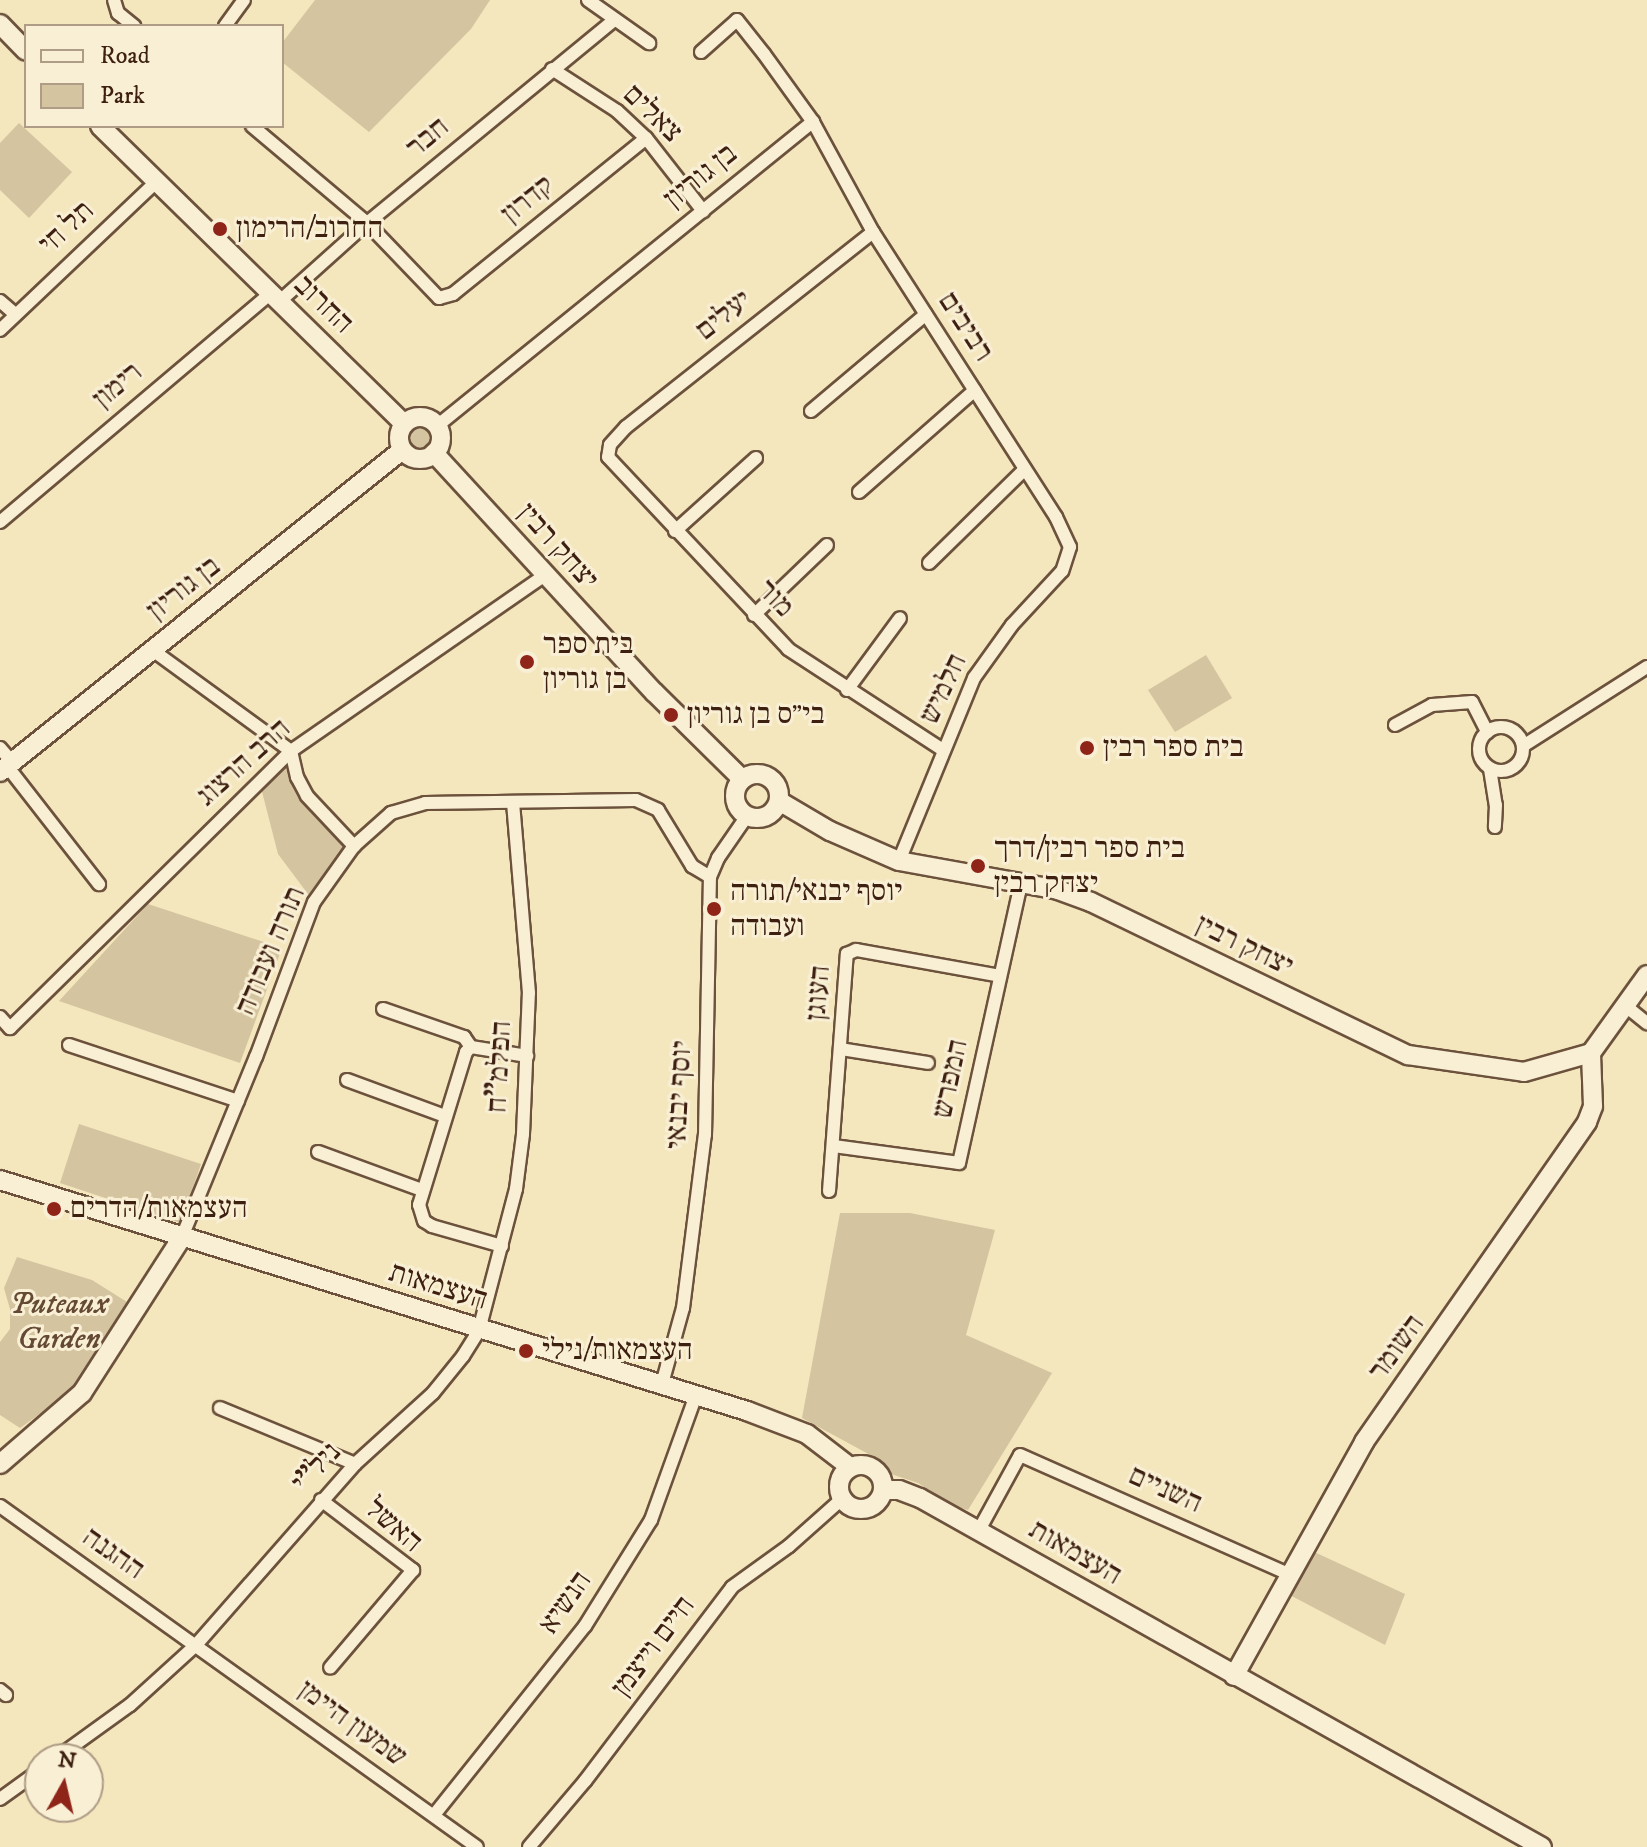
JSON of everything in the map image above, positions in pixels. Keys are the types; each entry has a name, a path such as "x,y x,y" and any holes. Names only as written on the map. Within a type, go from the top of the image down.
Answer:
{"street":[{"path":"114,0 118,13 132,24"},
{"path":"226,24 244,0"},
{"path":"588,0 649,43"},
{"name":"חבר","path":"275,297 614,20"},
{"name":"רביבים","path":"701,52 737,20 813,122 873,232 1066,537 1070,547 1067,558"},
{"path":"0,24 24,49"},
{"name":"צאלים","path":"552,69 617,111 646,138 703,211"},
{"name":"בן גוריון","path":"437,426 813,122"},
{"name":"החרוב","path":"102,128 404,424"},
{"path":"254,128 367,223"},
{"name":"קדרון","path":"367,223 439,298 453,294 646,138"},
{"name":"תל חי","path":"0,330 157,181"},
{"name":"יעלים","path":"610,445 651,407 873,232"},
{"name":"רימון","path":"0,522 275,297"},
{"path":"0,301 15,314"},
{"path":"811,411 926,314"},
{"path":"859,492 975,390"},
{"path":"418,417 437,426 441,440 434,453 414,458 402,450 399,439 404,424 418,417"},
{"name":"מור","path":"610,445 608,457 615,468 788,649 943,750"},
{"name":"בן גוריון","path":"5,762 402,450"},
{"name":"יצחק רבין","path":"434,453 654,692 742,779"},
{"path":"675,531 756,458"},
{"path":"929,563 1025,469"},
{"path":"754,615 827,545"},
{"name":"חלמיש","path":"899,861 943,750 987,656 1053,582 1067,558"},
{"name":"הרב הרצוג","path":"0,1017 10,1028 291,751 545,575"},
{"path":"847,690 900,618"},
{"path":"151,649 291,751 297,777 307,796 354,846"},
{"path":"1523,746 1647,667"},
{"path":"1395,725 1432,705 1472,702 1487,732"},
{"path":"1490,769 1511,769 1521,760 1523,746 1512,730 1499,727 1487,732 1479,751 1490,769 1496,805 1495,827"},
{"path":"5,762 99,884"},
{"path":"757,773 765,775 777,785 779,801 766,816 747,816 735,799 742,779 757,773"},
{"name":"יצחק רבין","path":"779,801 830,831 899,861 1058,890 1091,902 1408,1055 1524,1072 1591,1053"},
{"name":"הפלמ\"ח","path":"479,1330 516,1189 527,1056 529,993 525,916 513,803"},
{"name":"תורה ועבודה","path":"182,1237 314,902 354,846 391,813 408,806 647,803 658,810 692,866 710,877"},
{"name":"יוסף יבנאי","path":"662,1384 683,1308 705,1135 709,1077 710,877 718,858 747,816"},
{"name":"המפרש","path":"834,1146 959,1163 1021,883"},
{"name":"העוגן","path":"829,1191 847,954 856,950 1000,976"},
{"path":"1591,1053 1627,1007 1647,975"},
{"path":"1627,1007 1647,1023"},
{"path":"383,1009 464,1037 471,1047 527,1056"},
{"path":"69,1045 238,1101"},
{"path":"471,1047 466,1052 445,1116 422,1190 419,1213 424,1221 502,1246"},
{"path":"841,1049 928,1063"},
{"name":"השומר","path":"1234,1676 1364,1442 1587,1122 1593,1106 1591,1053"},
{"path":"347,1080 445,1116"},
{"path":"318,1152 422,1190"},
{"name":"העצמאות","path":"0,1180 794,1427 822,1443 850,1467"},
{"path":"0,1464 82,1393 182,1237"},
{"name":"ניל\"י","path":"77,1743 130,1705 196,1645 321,1500 355,1464 433,1393 463,1356 479,1330"},
{"name":"הנשיא","path":"434,1815 585,1626 651,1520 696,1395"},
{"path":"220,1408 355,1464"},
{"name":"השניים","path":"979,1530 1020,1455 1289,1574"},
{"path":"864,1465 876,1471 883,1490 877,1502 865,1509 852,1508 842,1499 838,1485 850,1467 864,1465"},
{"name":"העצמאות","path":"883,1490 899,1490 920,1498 1542,1847"},
{"name":"חיים וייצמן","path":"529,1847 585,1781 732,1587 789,1546 842,1499"},
{"name":"האשל","path":"321,1500 413,1570 330,1668"},
{"name":"ההגנה","path":"0,1506 196,1645"},
{"name":"שמעון היימן","path":"196,1645 477,1847"},
{"path":"0,1799 24,1782"}],"green space":[{"path":"315,0 490,0 471,29 369,132 284,64 284,40"},
{"path":"19,123 72,172 29,218 0,190 0,143"},
{"path":"420,422 431,427 436,438 431,449 420,454 409,449 404,438 409,427"},
{"path":"1206,655 1232,698 1175,732 1148,690"},
{"path":"291,751 297,777 354,846 314,902 278,854 259,780"},
{"path":"148,904 282,948 240,1063 59,1001"},
{"path":"79,1124 201,1164 181,1223 60,1183"},
{"path":"840,1213 910,1213 995,1230 966,1335 1052,1373 968,1510 954,1506 918,1483 888,1473 874,1457 802,1418"},
{"name":"Puteaux Garden","path":"17,1257 92,1280 127,1302 85,1382 20,1428 0,1415 0,1342 10,1329 10,1309 4,1288"},
{"path":"1310,1550 1405,1594 1385,1645 1286,1593"}],"place":[{"name":"החרוב/הרימון","path":"220,229"},
{"name":"בית ספר בן גוריון","path":"527,662"},
{"name":"בי״ס בן גוריון","path":"671,715"},
{"name":"בית ספר רבין","path":"1087,748"},
{"name":"בית ספר רבין/דרך יצחק רבין","path":"978,866"},
{"name":"יוסף יבנאי/תורה ועבודה","path":"714,909"},
{"name":"העצמאות/הדרים","path":"54,1209"},
{"name":"העצמאות/נילי","path":"526,1351"}]}
